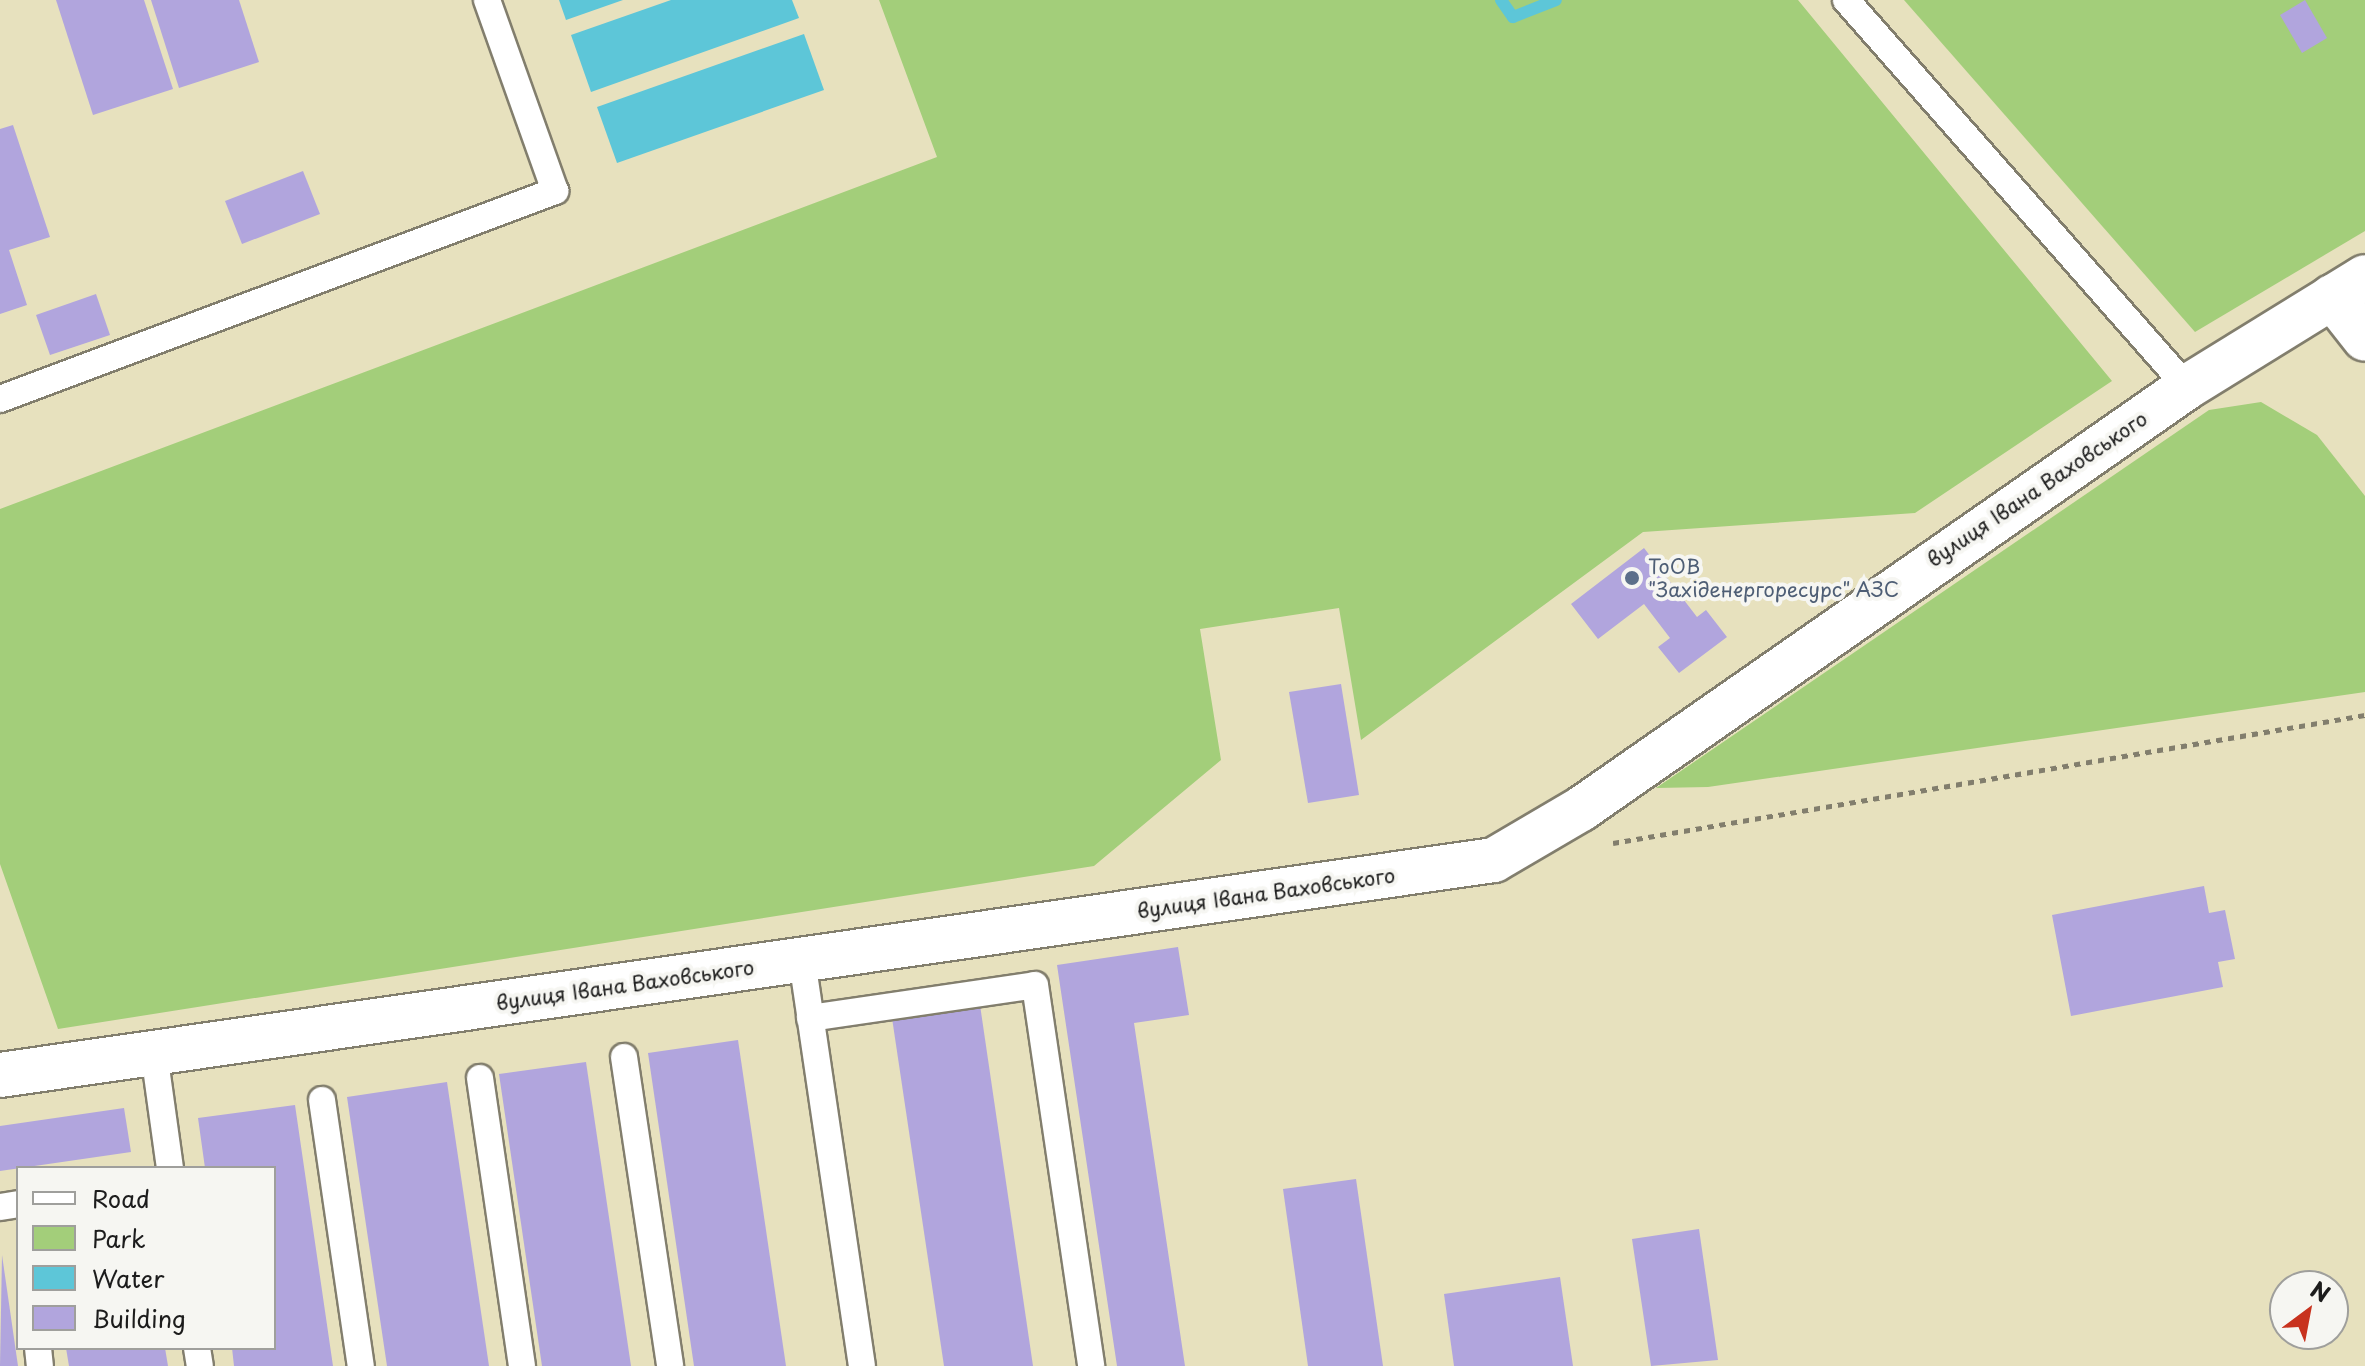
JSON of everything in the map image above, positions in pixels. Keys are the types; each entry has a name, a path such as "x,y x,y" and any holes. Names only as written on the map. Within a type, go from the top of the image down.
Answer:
{"street":[{"name":"вулиця Івана Ваховського","path":"0,1075 1494,860 1581,809 2187,387 2349,287"},
{"path":"2349,287 2365,339"}],"lane":[{"path":"0,399 555,191 487,0"},
{"path":"1846,0 2187,387"},
{"path":"802,960 862,1366"},
{"path":"810,1018 1035,985 1091,1366"},
{"path":"154,1053 170,1166"},
{"path":"624,1057 670,1366"},
{"path":"480,1078 522,1366"},
{"path":"322,1100 361,1366"}],"path":[{"path":"1600,845 2365,715"}],"green space":[{"path":"879,0 1798,0 2112,381 1915,513 1643,532 1361,740 1339,608 1200,629 1221,760 1094,866 58,1029 0,864 0,509 937,157"},
{"path":"1904,0 2365,0 2365,231 2195,332"},
{"path":"2261,402 2317,435 2365,496 2365,692 1708,787 1656,788 2209,410"}],"water":[{"path":"559,0 623,0 566,20"},
{"path":"671,0 792,0 799,18 591,92 571,35"},
{"path":"804,34 824,90 617,163 597,107"}],"building":[{"path":"56,0 144,0 173,89 93,115"},
{"path":"151,0 239,0 259,62 179,88"},
{"path":"2305,0 2327,38 2302,53 2280,15"},
{"path":"13,125 50,237 9,250 27,305 0,314 0,129"},
{"path":"303,171 320,214 242,244 225,201"},
{"path":"96,294 110,335 50,355 36,315"},
{"path":"1644,548 1697,617 1706,610 1727,637 1679,673 1658,647 1670,638 1644,604 1598,639 1571,604"},
{"path":"1341,684 1359,795 1308,803 1289,692"},
{"path":"2204,886 2209,913 2225,910 2235,959 2218,962 2223,987 2071,1016 2052,915"},
{"path":"1178,947 1189,1015 1134,1023 1185,1366 1117,1366 1057,965"},
{"path":"980,1005 1033,1366 944,1366 892,1018"},
{"path":"738,1040 786,1366 694,1366 648,1053"},
{"path":"586,1062 631,1366 542,1366 499,1074"},
{"path":"447,1082 489,1366 387,1366 347,1097"},
{"path":"295,1105 333,1366 234,1366 232,1350 276,1350 276,1166 205,1166 198,1118"},
{"path":"124,1108 131,1152 16,1166 16,1169 0,1171 0,1126"},
{"path":"1356,1179 1383,1366 1308,1366 1283,1189"},
{"path":"1699,1229 1718,1360 1651,1366 1632,1239"},
{"path":"2,1255 18,1366 0,1366"},
{"path":"1560,1277 1573,1366 1454,1366 1444,1294"},
{"path":"66,1350 165,1350 168,1366 69,1366"}],"waterway":[{"path":"1501,0 1513,17 1556,0"}],"place":[{"name":"ТоОВ \"Західенергоресурс\" АЗС","path":"1632,578"}]}
